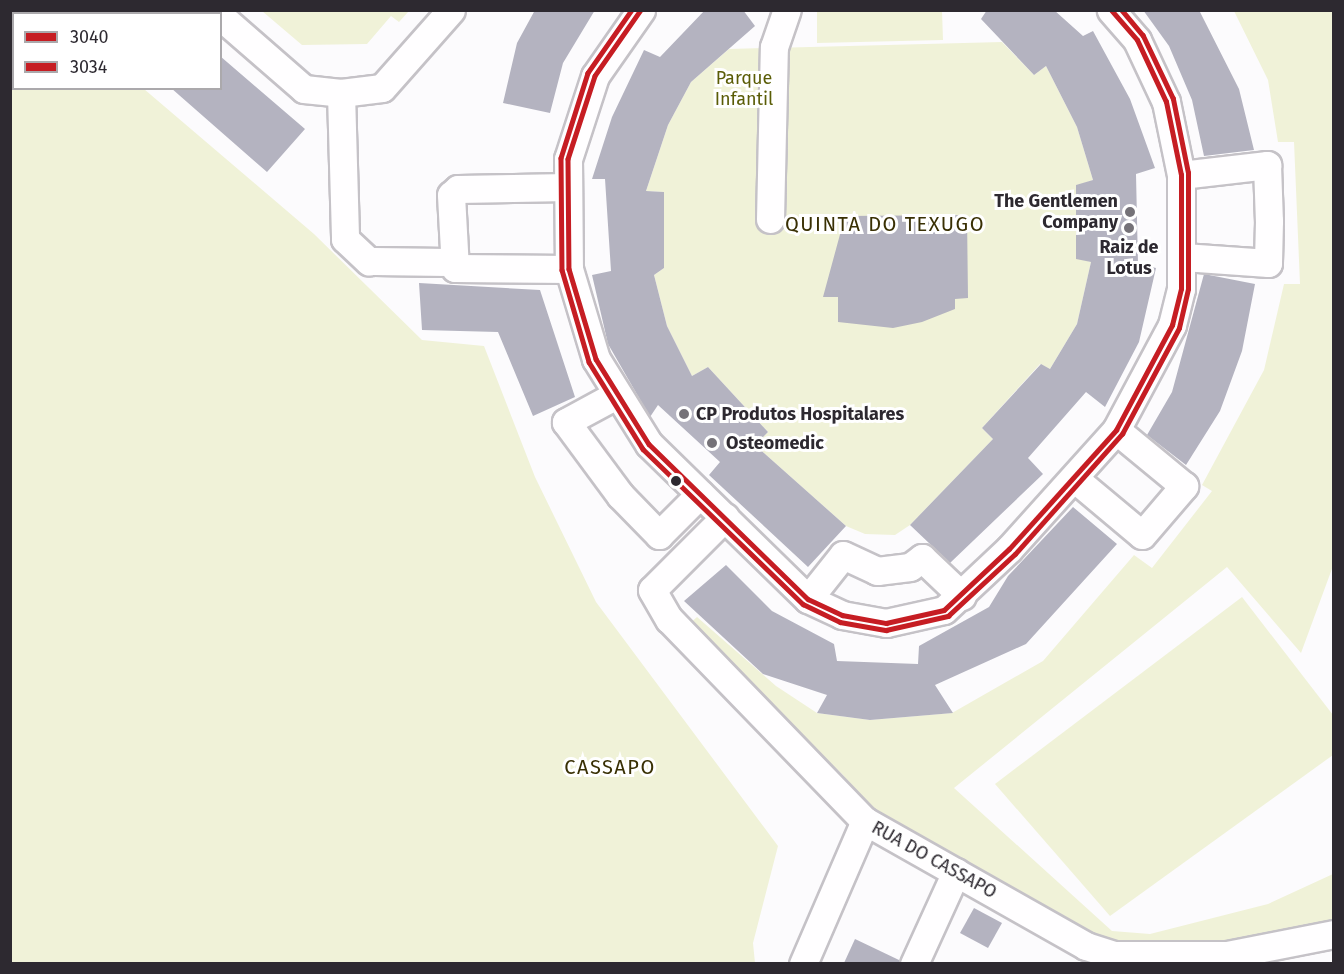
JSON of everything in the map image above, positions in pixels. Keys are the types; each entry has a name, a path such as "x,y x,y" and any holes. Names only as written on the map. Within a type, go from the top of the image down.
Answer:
{"street":[{"path":"222,18 304,89 341,93 382,88 451,10"},
{"path":"770,219 774,47 787,10"},
{"path":"635,13 590,87 570,150 569,269 581,322 616,395 649,444 808,599 842,615 886,623 944,610 962,596 1074,479 1116,430 1172,326 1182,257 1181,176 1166,102 1137,40 1114,12"},
{"path":"341,93 345,239 369,261 452,262 463,270 569,269"},
{"path":"1181,176 1267,165 1269,202 1268,263 1182,257"},
{"path":"452,262 454,190 568,188"},
{"path":"616,395 566,422 620,495 659,535 700,494"},
{"path":"1074,479 1142,535 1163,511 1184,486 1116,430"},
{"name":"RUA DO CASSAPO","path":"725,517 652,591 669,619 865,821 956,872 1083,955 1168,959 1259,956 1334,934"},
{"path":"808,599 843,555 877,571 910,567 922,558 962,596"},
{"path":"803,963 865,821"},
{"path":"914,963 956,872"}],"green space":[{"path":"10,11 33,12 12,12 12,90 145,90 314,234 422,340 484,346 535,477 596,602 778,846 753,943 755,963 11,963"},
{"path":"262,11 409,11 399,22 391,16 367,44 302,45"},
{"path":"817,11 942,11 943,40 817,43"},
{"path":"1234,11 1333,11 1333,566 1301,653 1227,567 954,788 1112,931 1150,934 1268,904 1333,874 1333,926 1172,949 1102,943 869,808 843,775 687,626 697,617 776,686 817,713 870,720 952,713 1043,661 1134,555 1152,568 1212,491 1202,485 1264,370 1284,284 1300,284 1294,142 1278,142 1268,80"},
{"name":"Parque Infantil","path":"1002,42 1034,75 1046,66 1077,127 1093,180 1076,186 1076,258 1091,262 1077,324 1050,369 1040,364 982,428 993,439 910,525 895,535 865,534 846,526 755,445 768,432 708,367 692,376 667,326 654,275 664,268 664,192 646,191 668,125 691,82 729,49"},
{"path":"1242,597 1333,715 1333,755 1110,916 995,784"}],"building":[{"path":"535,10 595,10 563,63 550,113 503,103 517,43"},
{"path":"705,10 743,10 755,26 691,82 668,125 646,191 664,192 664,268 654,275 667,326 692,376 708,367 768,432 755,445 846,526 808,567 709,475 720,462 658,405 650,417 608,344 592,275 611,271 605,179 592,179 612,117 644,50 660,57"},
{"path":"987,10 1054,10 1083,36 1093,31 1130,99 1155,168 1136,174 1138,264 1156,268 1139,342 1105,407 1086,392 1028,458 1043,474 950,563 910,525 993,439 982,428 1041,364 1050,369 1077,324 1091,262 1076,259 1076,185 1093,180 1077,127 1046,66 1034,75 981,19"},
{"path":"1143,10 1199,10 1239,89 1254,150 1204,156 1192,100 1169,46"},
{"path":"222,58 305,129 267,172 173,90 222,90"},
{"path":"967,215 968,298 955,299 955,309 922,322 893,328 838,322 838,297 823,297 845,216"},
{"path":"1204,274 1255,284 1242,351 1220,411 1186,465 1147,435 1172,392"},
{"path":"419,283 540,290 575,397 533,416 498,332 422,330"},
{"path":"1073,507 1117,544 1026,644 935,685 953,713 870,720 817,713 827,695 763,674 684,601 726,565 772,611 834,644 837,661 918,664 919,646 989,607 1008,576"},
{"path":"974,908 1002,923 988,948 960,933"},
{"path":"855,939 899,960 899,963 844,963"}],"transit line":[{"name":"3034","path":"632,10 588,73 561,158 562,270 589,362 643,449 803,604 840,622 886,630 948,616 1015,554 1122,434 1179,328 1188,289 1188,173 1173,99 1143,36 1121,10"},
{"name":"3040","path":"641,10 595,76 568,159 569,269 596,359 649,444 808,599 842,615 886,623 944,610 1009,549 1116,430 1172,325 1181,289 1181,175 1166,102 1137,40 1111,10"}],"place":[{"name":"The Gentlemen Company","path":"1130,212"},
{"name":"Raiz de Lotus","path":"1129,228"},
{"name":"CP Produtos Hospitalares","path":"684,414"},
{"name":"Osteomedic","path":"712,443"}],"district":[{"name":"QUINTA DO TEXUGO","path":"885,224"},
{"name":"CASSAPO","path":"610,767"}]}
